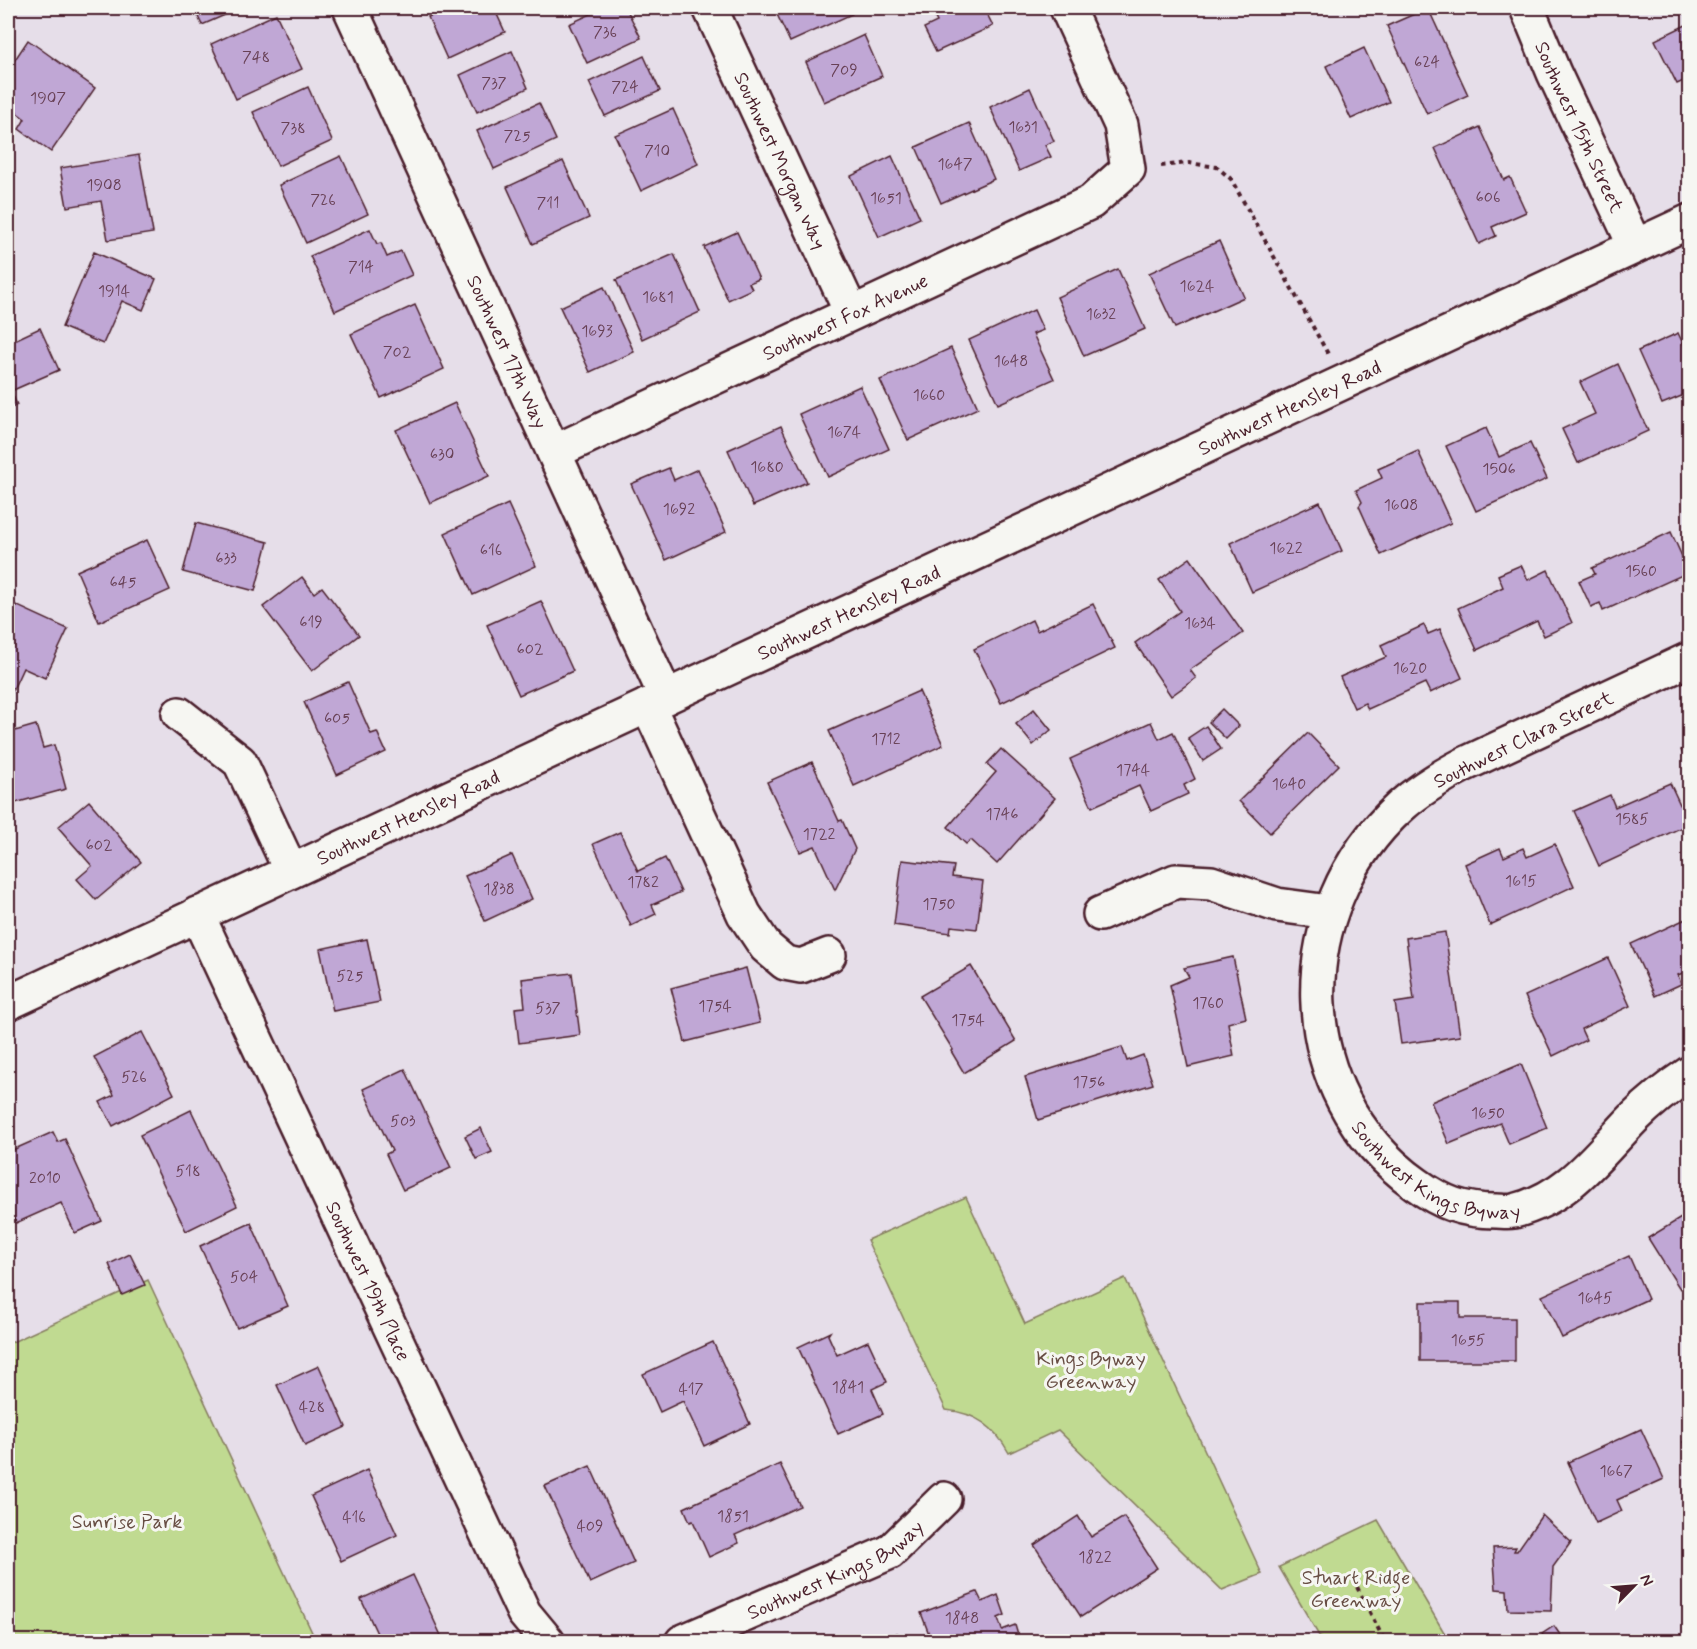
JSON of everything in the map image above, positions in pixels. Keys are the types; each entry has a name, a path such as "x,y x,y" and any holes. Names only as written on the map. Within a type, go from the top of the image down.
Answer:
{"street":[{"name":"Southwest 17th Way","path":"350,8 554,452 744,914 766,947 785,963 801,966 829,955"},
{"name":"Southwest Morgan Way","path":"710,8 852,312"},
{"path":"1067,8 1121,125 1128,169"},
{"name":"Southwest 15th Street","path":"1527,8 1554,73 1635,246"},
{"name":"Southwest Fox Avenue","path":"554,452 1091,202 1128,169"},
{"name":"Southwest Hensley Road","path":"8,1003 1689,221"},
{"name":"Southwest Clara Street","path":"1329,912 1351,868 1374,836 1401,806 1431,783 1465,764 1689,659"},
{"path":"179,714 240,762 291,871"},
{"path":"1100,914 1176,881 1211,883 1277,905 1329,912"},
{"name":"Southwest Kings Byway","path":"1329,912 1320,957 1317,998 1322,1039 1333,1078 1351,1115 1374,1148 1397,1171 1435,1198 1473,1211 1512,1211 1550,1198 1583,1174 1634,1118 1664,1090 1689,1073"},
{"name":"Southwest 19th Place","path":"197,914 524,1613 548,1641"},
{"name":"Southwest Kings Byway","path":"682,1641 891,1552 944,1499"}],"path":[{"path":"1128,169 1189,164 1217,167 1232,179 1342,381"},
{"path":"1353,1579 1385,1641"}],"green space":[{"name":"Kings Byway Greenway","path":"966,1197 1025,1324 1125,1278 1262,1574 1222,1590 1058,1430 1009,1453 1004,1444 984,1423 967,1414 946,1410 867,1240"},
{"name":"Sunrise Park","path":"148,1280 316,1641 8,1641 8,1344"},
{"name":"Stuart Ridge Greenway","path":"1378,1520 1449,1641 1322,1641 1279,1567"}],"building":[{"path":"194,8 241,8 202,25"},
{"path":"450,8 494,8 505,32 447,59 428,17"},
{"path":"604,8 626,8 641,38 587,63 569,24"},
{"path":"774,8 849,8 852,14 790,42"},
{"path":"930,8 984,8 993,26 936,52 924,28 937,22"},
{"path":"1428,8 1468,95 1427,114 1387,26"},
{"path":"276,14 302,69 236,99 211,44"},
{"path":"1690,23 1690,78 1677,84 1655,40"},
{"path":"864,35 882,76 824,102 806,62"},
{"path":"28,40 95,88 51,152 19,129 25,119 8,106 8,70"},
{"path":"1364,48 1389,102 1351,119 1326,66"},
{"path":"512,51 528,88 477,112 460,75"},
{"path":"644,56 660,91 605,116 589,82"},
{"path":"308,87 332,141 278,166 253,112"},
{"path":"1030,88 1054,141 1045,145 1051,157 1019,171 990,107"},
{"path":"539,103 556,140 494,169 477,131"},
{"path":"673,109 698,164 641,191 615,135"},
{"path":"969,123 994,179 941,203 916,147"},
{"path":"1480,127 1504,180 1510,177 1526,212 1492,227 1496,236 1479,244 1435,148"},
{"path":"139,155 153,233 108,240 101,201 67,207 60,168"},
{"path":"341,156 368,214 306,243 279,185"},
{"path":"892,156 920,218 879,237 851,176"},
{"path":"563,161 589,218 533,244 507,187"},
{"path":"370,229 377,244 381,243 387,257 401,251 412,275 335,311 310,256"},
{"path":"737,232 759,279 749,283 752,289 728,300 704,247"},
{"path":"1219,241 1244,297 1175,328 1149,273"},
{"path":"94,252 156,279 143,310 122,301 103,344 62,327"},
{"path":"674,254 700,312 642,339 616,280"},
{"path":"1118,269 1145,329 1084,356 1057,297"},
{"path":"604,287 634,352 590,372 560,307"},
{"path":"415,305 444,369 381,398 351,334"},
{"path":"1034,310 1043,330 1033,334 1054,379 998,404 969,340"},
{"path":"40,328 59,370 11,391 17,405 8,410 8,343"},
{"path":"1678,333 1690,358 1690,406 1684,395 1662,404 1638,351"},
{"path":"951,348 978,408 908,440 880,380"},
{"path":"1618,364 1648,431 1578,463 1562,429 1595,414 1580,382"},
{"path":"860,386 889,449 828,477 799,414"},
{"path":"455,403 489,476 430,503 396,430"},
{"path":"781,426 807,482 753,506 728,450"},
{"path":"1486,428 1499,457 1530,443 1547,479 1476,511 1446,446"},
{"path":"1418,451 1451,523 1381,555 1359,506 1362,502 1356,490 1382,478 1378,469"},
{"path":"669,468 674,480 698,469 726,532 666,560 631,484"},
{"path":"1320,502 1342,551 1252,592 1230,543"},
{"path":"508,504 536,566 473,595 445,533"},
{"path":"196,523 268,542 255,591 183,572"},
{"path":"1671,532 1689,572 1603,611 1600,603 1591,607 1579,581 1595,574 1592,568"},
{"path":"147,540 170,590 99,622 77,571"},
{"path":"1190,558 1243,633 1190,670 1196,678 1171,696 1135,643 1180,611 1159,580"},
{"path":"1521,565 1528,580 1548,570 1572,623 1544,636 1537,621 1477,650 1458,608 1503,587 1498,575"},
{"path":"302,577 314,593 322,587 359,635 312,671 263,607"},
{"path":"8,591 15,594 11,603 68,629 45,678 23,668 10,696 8,694"},
{"path":"541,601 573,671 519,695 487,625"},
{"path":"1093,604 1115,648 1001,703 974,649 1032,620 1037,631"},
{"path":"1424,625 1428,634 1440,629 1462,678 1430,693 1425,683 1368,709 1365,703 1354,708 1340,677 1386,657 1381,645"},
{"path":"348,682 371,734 377,732 386,752 337,775 304,702"},
{"path":"919,691 943,745 854,786 829,731"},
{"path":"1034,709 1051,730 1033,745 1016,724"},
{"path":"1222,709 1239,726 1226,739 1209,722"},
{"path":"1151,722 1159,739 1173,732 1195,779 1184,785 1188,794 1151,811 1139,786 1092,807 1070,759"},
{"path":"36,725 43,748 54,745 66,789 15,803 8,778 8,733"},
{"path":"1206,726 1221,749 1203,761 1188,738"},
{"path":"1308,733 1339,765 1270,833 1239,801"},
{"path":"1690,746 1690,769 1681,750"},
{"path":"1001,749 1055,798 997,864 971,840 966,844 948,827 996,772 987,764"},
{"path":"812,762 839,821 842,820 855,849 835,890 815,846 800,852 767,782"},
{"path":"1670,783 1689,824 1599,866 1574,811 1610,795 1615,807"},
{"path":"89,801 141,862 96,900 77,879 92,866 58,827"},
{"path":"620,832 638,871 665,858 681,892 652,905 656,914 631,926 593,844"},
{"path":"1555,844 1574,886 1490,925 1465,864 1500,848 1504,857 1523,848 1527,857"},
{"path":"512,855 532,899 485,921 465,876"},
{"path":"902,860 954,866 952,877 983,881 977,929 951,926 950,933 894,925"},
{"path":"1690,917 1690,970 1678,975 1681,984 1655,996 1631,944"},
{"path":"1445,932 1460,1036 1401,1044 1395,1003 1414,1000 1406,938"},
{"path":"367,939 380,1002 333,1011 320,949"},
{"path":"1233,957 1246,1018 1228,1023 1234,1056 1188,1067 1170,985 1189,977 1184,968"},
{"path":"1608,958 1630,1006 1581,1029 1586,1040 1553,1056 1525,996"},
{"path":"971,966 1016,1041 964,1073 951,1051 953,1050 920,996"},
{"path":"746,968 760,1023 685,1042 671,988"},
{"path":"572,973 580,1035 519,1043 515,1008 525,1007 522,979"},
{"path":"142,1032 174,1094 113,1126 100,1102 114,1095 94,1057"},
{"path":"1122,1047 1127,1061 1143,1055 1153,1084 1038,1120 1025,1077"},
{"path":"1521,1064 1547,1128 1509,1144 1500,1123 1449,1144 1431,1102"},
{"path":"405,1069 451,1168 403,1190 386,1154 392,1151 363,1089"},
{"path":"191,1110 237,1206 186,1231 140,1135"},
{"path":"481,1128 492,1152 476,1159 465,1136"},
{"path":"53,1132 58,1142 65,1139 102,1221 75,1233 61,1203 16,1223 8,1205 8,1152"},
{"path":"1686,1215 1690,1220 1690,1283 1680,1289 1648,1238"},
{"path":"251,1223 288,1306 237,1328 200,1246"},
{"path":"130,1254 145,1285 122,1295 109,1264"},
{"path":"1629,1256 1648,1299 1562,1338 1542,1296"},
{"path":"1420,1302 1460,1302 1460,1318 1515,1318 1515,1361 1420,1361"},
{"path":"830,1332 828,1335 837,1355 868,1341 887,1382 872,1389 883,1414 838,1434 798,1347"},
{"path":"713,1342 750,1424 704,1446 683,1401 660,1412 643,1374"},
{"path":"319,1366 346,1427 305,1446 277,1385"},
{"path":"1641,1429 1664,1479 1617,1500 1622,1511 1596,1523 1568,1462"},
{"path":"1690,1440 1690,1456 1683,1442"},
{"path":"780,1464 800,1506 735,1535 739,1543 709,1557 693,1521 690,1522 684,1508"},
{"path":"590,1466 634,1563 590,1583 545,1486"},
{"path":"367,1470 397,1535 341,1561 311,1496"},
{"path":"1542,1515 1571,1542 1553,1567 1551,1611 1508,1610 1507,1590 1496,1589 1493,1548 1516,1547 1514,1551 1517,1551"},
{"path":"1078,1516 1091,1537 1124,1517 1157,1568 1081,1617 1034,1545"},
{"path":"413,1575 444,1642 381,1642 361,1599"},
{"path":"977,1592 982,1602 998,1595 1005,1615 998,1618 1002,1630 1015,1625 1020,1642 932,1642 921,1613"},
{"path":"1554,1626 1565,1642 1540,1642 1545,1638 1542,1634"},
{"path":"885,1633 887,1638 897,1633 901,1642 866,1642"}]}
